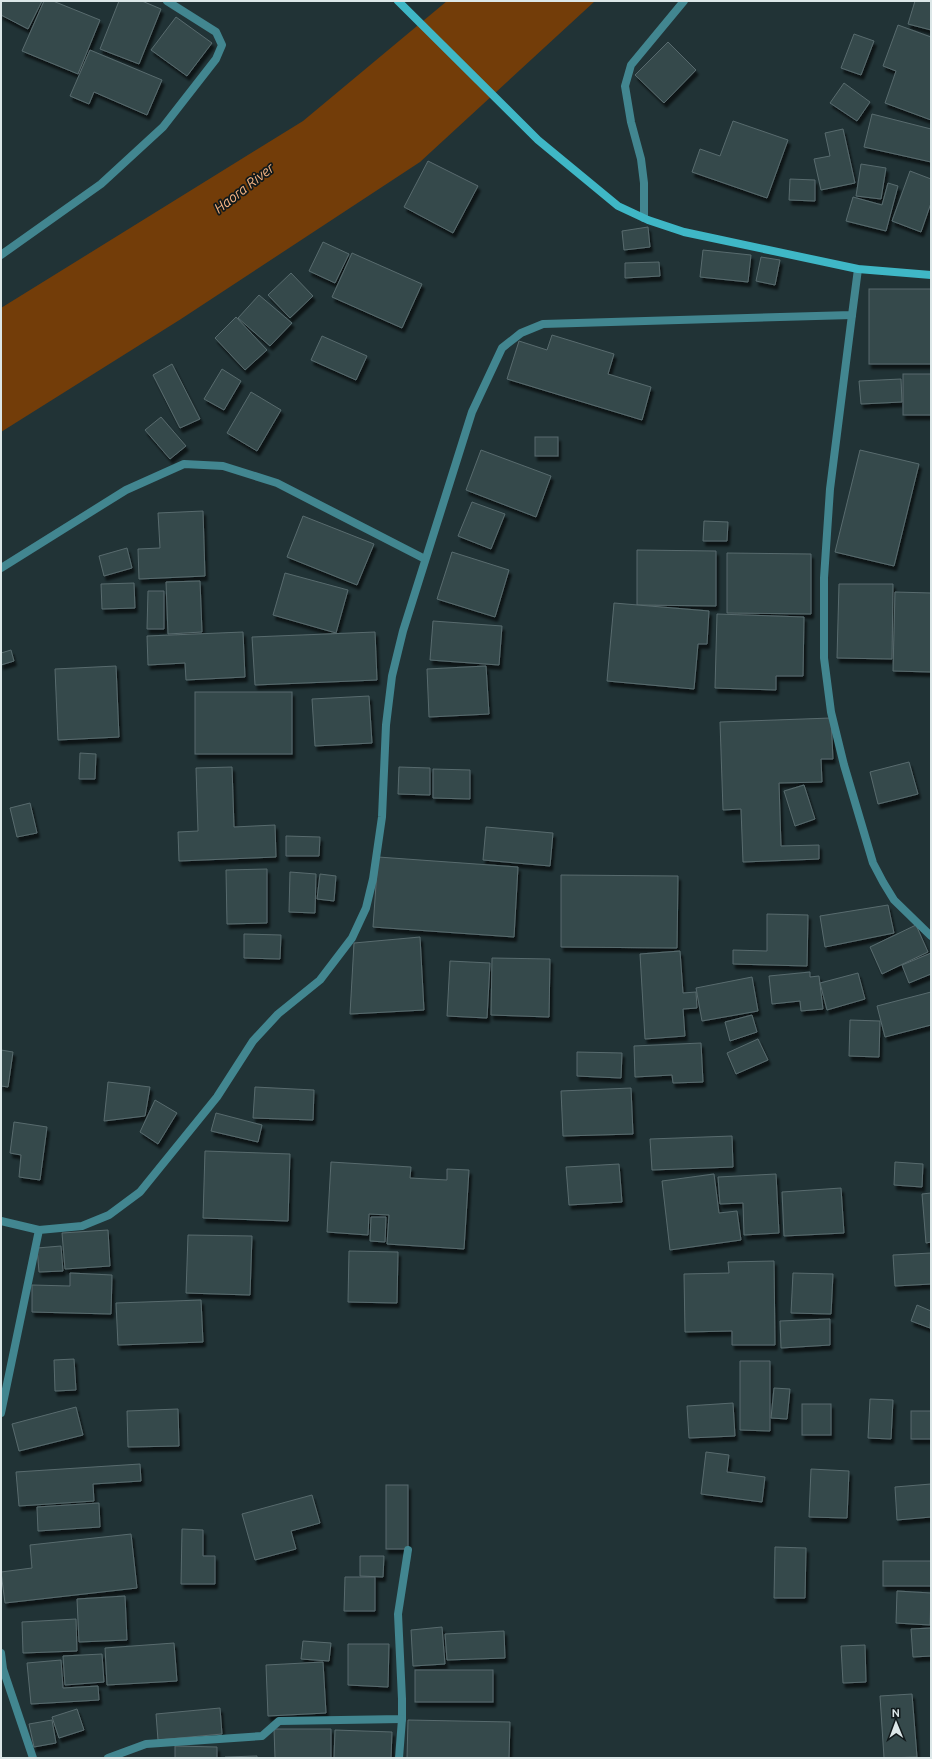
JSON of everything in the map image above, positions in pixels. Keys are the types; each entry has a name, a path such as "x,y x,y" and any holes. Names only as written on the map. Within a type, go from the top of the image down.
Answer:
{"main road":[{"path":"398,1 538,140 618,206 644,218 684,232 858,269 931,275"}],"street":[{"path":"1,255 101,184 163,127 216,59 222,45 216,32 167,1"},
{"path":"644,218 644,183 641,159 631,122 625,86 631,65 684,1"},
{"path":"858,269 830,489 825,571 824,658 830,705 844,765 873,863 894,900 931,936"},
{"path":"1,1221 39,1230 82,1226 109,1215 140,1192 217,1097 253,1041 278,1014 320,980 352,938 366,908 373,879 382,817 386,725 392,676 403,631 472,412 502,348 521,333 543,324 852,315"},
{"path":"1,568 126,490 184,464 223,466 277,483 425,559"},
{"path":"1,1413 39,1230"},
{"path":"399,1758 402,1699 398,1614 408,1550"},
{"path":"1,1653 3,1669 33,1758"},
{"path":"108,1758 146,1744 262,1736 279,1721 402,1719"}],"water":[{"name":"Haora River","path":"447,1 595,1 420,162 181,319 1,432 1,308 303,121"}],"building":[{"path":"1,1 42,1 28,29 1,15"},
{"path":"44,1 53,1 100,20 78,74 22,51"},
{"path":"119,1 142,1 161,9 139,64 100,49"},
{"path":"915,1 931,1 931,30 908,24"},
{"path":"176,17 212,43 187,76 151,50"},
{"path":"898,25 931,37 931,120 885,103 896,71 883,66"},
{"path":"854,34 874,41 861,75 841,68"},
{"path":"668,42 696,70 664,103 635,75"},
{"path":"90,50 162,80 147,115 94,92 89,104 70,96"},
{"path":"844,83 870,102 857,121 830,103"},
{"path":"872,114 931,129 931,162 864,147"},
{"path":"733,121 788,140 767,198 692,172 700,149 720,156"},
{"path":"843,129 855,183 821,190 814,159 830,156 825,133"},
{"path":"428,161 478,186 453,233 404,207"},
{"path":"861,164 886,168 881,199 856,196"},
{"path":"910,171 931,179 931,203 921,232 892,221"},
{"path":"790,179 815,180 815,201 789,200"},
{"path":"888,183 898,186 886,231 846,221 853,197 882,205"},
{"path":"648,227 650,247 624,250 622,231"},
{"path":"323,242 349,254 335,283 309,271"},
{"path":"703,250 751,255 748,282 700,277"},
{"path":"352,253 422,284 402,328 332,297"},
{"path":"761,257 780,260 775,285 756,281"},
{"path":"659,262 660,276 625,278 625,263"},
{"path":"291,273 313,296 290,318 268,295"},
{"path":"869,289 931,289 931,364 869,364"},
{"path":"259,295 292,323 270,346 238,318"},
{"path":"236,317 267,350 245,370 215,338"},
{"path":"552,335 614,354 608,374 651,387 642,420 507,379 519,341 547,350"},
{"path":"322,336 367,356 356,380 311,360"},
{"path":"172,364 200,419 180,428 153,375"},
{"path":"222,369 241,381 224,410 204,399"},
{"path":"903,374 931,374 931,415 903,415"},
{"path":"901,379 902,402 861,404 859,381"},
{"path":"251,392 281,410 257,451 227,433"},
{"path":"161,417 186,446 170,459 145,430"},
{"path":"535,437 558,437 558,456 535,456"},
{"path":"481,450 551,476 536,517 466,490"},
{"path":"860,450 919,464 894,566 835,552"},
{"path":"472,502 505,514 491,549 458,536"},
{"path":"203,511 205,576 139,579 138,549 160,548 158,513"},
{"path":"303,516 374,544 357,585 287,557"},
{"path":"704,521 728,522 727,541 703,541"},
{"path":"127,548 132,568 104,576 99,556"},
{"path":"637,550 716,551 716,606 637,605"},
{"path":"452,552 509,570 495,617 437,599"},
{"path":"727,553 811,554 811,614 727,613"},
{"path":"285,573 348,590 336,633 273,615"},
{"path":"200,581 202,632 168,634 166,582"},
{"path":"134,583 135,608 102,609 101,584"},
{"path":"839,584 893,584 892,659 837,658"},
{"path":"148,591 164,591 164,629 147,629"},
{"path":"895,592 931,593 931,672 893,671"},
{"path":"614,603 709,611 707,644 698,644 694,689 607,681"},
{"path":"717,614 804,617 803,676 776,676 776,690 715,688"},
{"path":"433,621 502,626 499,665 430,660"},
{"path":"243,632 245,677 186,680 185,663 148,665 147,636"},
{"path":"375,632 377,680 255,685 252,637"},
{"path":"11,650 14,661 1,665 1,653"},
{"path":"116,666 119,737 58,740 55,669"},
{"path":"486,666 489,714 429,717 427,669"},
{"path":"195,692 292,692 292,754 195,754"},
{"path":"369,696 372,743 315,746 312,699"},
{"path":"831,718 833,759 821,759 822,782 779,783 781,846 819,845 819,859 743,862 741,809 723,810 720,722"},
{"path":"80,753 96,754 95,779 79,779"},
{"path":"909,762 918,794 878,804 870,772"},
{"path":"232,767 234,827 275,825 276,857 179,861 178,832 198,831 196,768"},
{"path":"399,767 430,768 430,795 398,794"},
{"path":"433,769 470,770 470,799 433,798"},
{"path":"804,785 815,819 795,826 784,791"},
{"path":"30,803 37,833 17,837 10,808"},
{"path":"486,827 553,833 550,866 483,860"},
{"path":"286,836 320,837 319,856 286,856"},
{"path":"378,857 518,867 514,937 373,927"},
{"path":"267,869 267,923 227,924 226,870"},
{"path":"290,872 316,874 315,913 289,912"},
{"path":"320,874 336,876 334,901 317,899"},
{"path":"561,875 678,876 677,948 561,947"},
{"path":"888,905 894,933 825,947 820,916"},
{"path":"767,914 808,915 807,966 733,964 733,950 767,951"},
{"path":"916,925 928,952 882,974 870,947"},
{"path":"244,934 281,935 280,959 244,958"},
{"path":"420,937 424,1010 350,1014 354,943"},
{"path":"680,951 683,993 696,992 697,1008 683,1009 685,1036 645,1039 640,954"},
{"path":"931,953 931,974 909,983 902,965"},
{"path":"492,958 550,959 549,1017 491,1015"},
{"path":"450,961 490,963 487,1018 447,1016"},
{"path":"810,972 810,977 819,976 823,1009 801,1011 800,1001 772,1004 769,976"},
{"path":"858,973 865,999 827,1010 820,983"},
{"path":"752,977 758,1011 702,1021 696,988"},
{"path":"931,992 931,1025 885,1037 877,1006"},
{"path":"752,1015 757,1032 730,1041 725,1022"},
{"path":"850,1020 880,1021 879,1057 849,1056"},
{"path":"758,1039 768,1060 736,1074 727,1053"},
{"path":"701,1043 703,1082 673,1083 672,1075 635,1077 634,1046"},
{"path":"1,1050 13,1052 8,1087 1,1086"},
{"path":"577,1052 622,1053 621,1078 577,1076"},
{"path":"108,1082 150,1087 145,1116 104,1121"},
{"path":"255,1087 314,1090 313,1120 253,1118"},
{"path":"631,1088 633,1134 563,1136 561,1091"},
{"path":"155,1100 177,1113 158,1144 140,1132"},
{"path":"216,1113 262,1125 258,1142 211,1131"},
{"path":"14,1122 47,1127 40,1180 19,1177 21,1155 10,1153"},
{"path":"732,1136 733,1167 652,1170 650,1139"},
{"path":"205,1151 290,1154 288,1221 203,1218"},
{"path":"331,1162 411,1167 410,1178 447,1180 447,1169 469,1170 464,1249 387,1244 389,1215 369,1214 368,1235 327,1232"},
{"path":"895,1162 923,1164 922,1187 894,1185"},
{"path":"619,1164 622,1202 569,1205 566,1167"},
{"path":"714,1174 719,1213 737,1211 741,1240 670,1250 662,1181"},
{"path":"776,1174 779,1233 744,1235 743,1203 720,1204 718,1177"},
{"path":"841,1188 844,1233 784,1236 782,1192"},
{"path":"931,1193 931,1242 926,1243 922,1194"},
{"path":"371,1217 386,1217 385,1242 370,1241"},
{"path":"108,1230 110,1266 65,1269 62,1233"},
{"path":"188,1235 252,1236 250,1295 186,1293"},
{"path":"61,1246 63,1271 39,1272 37,1248"},
{"path":"349,1251 398,1252 397,1303 348,1302"},
{"path":"931,1253 931,1284 895,1286 893,1255"},
{"path":"774,1261 775,1345 732,1345 732,1331 685,1332 684,1274 729,1273 728,1262"},
{"path":"70,1273 112,1275 111,1314 32,1312 32,1285 70,1286"},
{"path":"793,1273 833,1274 831,1314 791,1313"},
{"path":"201,1300 203,1342 118,1345 116,1303"},
{"path":"917,1305 931,1311 930,1328 911,1321"},
{"path":"830,1319 830,1345 781,1348 780,1321"},
{"path":"74,1359 76,1390 55,1391 54,1360"},
{"path":"740,1361 770,1361 770,1431 740,1430"},
{"path":"774,1388 790,1389 787,1419 771,1418"},
{"path":"870,1399 893,1400 891,1439 868,1438"},
{"path":"733,1403 735,1436 689,1438 687,1406"},
{"path":"802,1404 831,1404 831,1435 802,1435"},
{"path":"76,1407 83,1435 19,1451 12,1424"},
{"path":"178,1409 179,1446 128,1447 127,1411"},
{"path":"911,1411 931,1411 931,1439 911,1439"},
{"path":"706,1452 729,1455 727,1472 765,1477 762,1502 701,1494"},
{"path":"140,1464 141,1481 93,1484 94,1501 19,1506 16,1472"},
{"path":"811,1469 849,1471 847,1518 809,1517"},
{"path":"931,1484 931,1517 897,1520 895,1487"},
{"path":"386,1485 408,1485 408,1549 386,1549"},
{"path":"312,1495 320,1523 291,1531 296,1549 255,1560 242,1514"},
{"path":"99,1503 100,1527 38,1531 37,1507"},
{"path":"182,1529 203,1530 203,1556 215,1556 215,1584 181,1584"},
{"path":"131,1534 137,1588 5,1603 1,1572 32,1568 30,1545"},
{"path":"775,1547 806,1548 805,1598 774,1598"},
{"path":"360,1556 384,1556 383,1577 360,1576"},
{"path":"883,1561 931,1561 931,1586 883,1586"},
{"path":"345,1577 375,1577 375,1611 344,1611"},
{"path":"897,1591 931,1593 930,1625 896,1623"},
{"path":"125,1596 127,1640 79,1642 77,1599"},
{"path":"76,1619 77,1651 23,1653 22,1622"},
{"path":"442,1627 445,1664 413,1666 411,1630"},
{"path":"931,1628 931,1656 913,1657 911,1629"},
{"path":"504,1631 505,1658 447,1660 445,1634"},
{"path":"303,1641 331,1643 329,1661 301,1659"},
{"path":"174,1643 177,1681 107,1685 105,1648"},
{"path":"348,1644 389,1644 388,1687 348,1685"},
{"path":"865,1645 866,1682 843,1683 841,1646"},
{"path":"102,1654 104,1682 65,1685 63,1656"},
{"path":"61,1660 63,1688 98,1686 99,1700 31,1704 27,1663"},
{"path":"323,1662 326,1713 268,1716 266,1665"},
{"path":"415,1670 493,1670 493,1702 415,1702"},
{"path":"912,1694 917,1757 884,1758 880,1696"},
{"path":"220,1708 222,1734 158,1740 156,1714"},
{"path":"77,1709 84,1730 59,1738 52,1717"},
{"path":"52,1720 56,1743 34,1747 29,1724"},
{"path":"408,1720 510,1722 509,1758 407,1758"},
{"path":"274,1729 331,1729 331,1758 275,1758"},
{"path":"335,1730 392,1732 391,1758 334,1758"},
{"path":"175,1746 217,1747 217,1758 175,1758"},
{"path":"257,1756 257,1758 225,1758 225,1757"}]}
